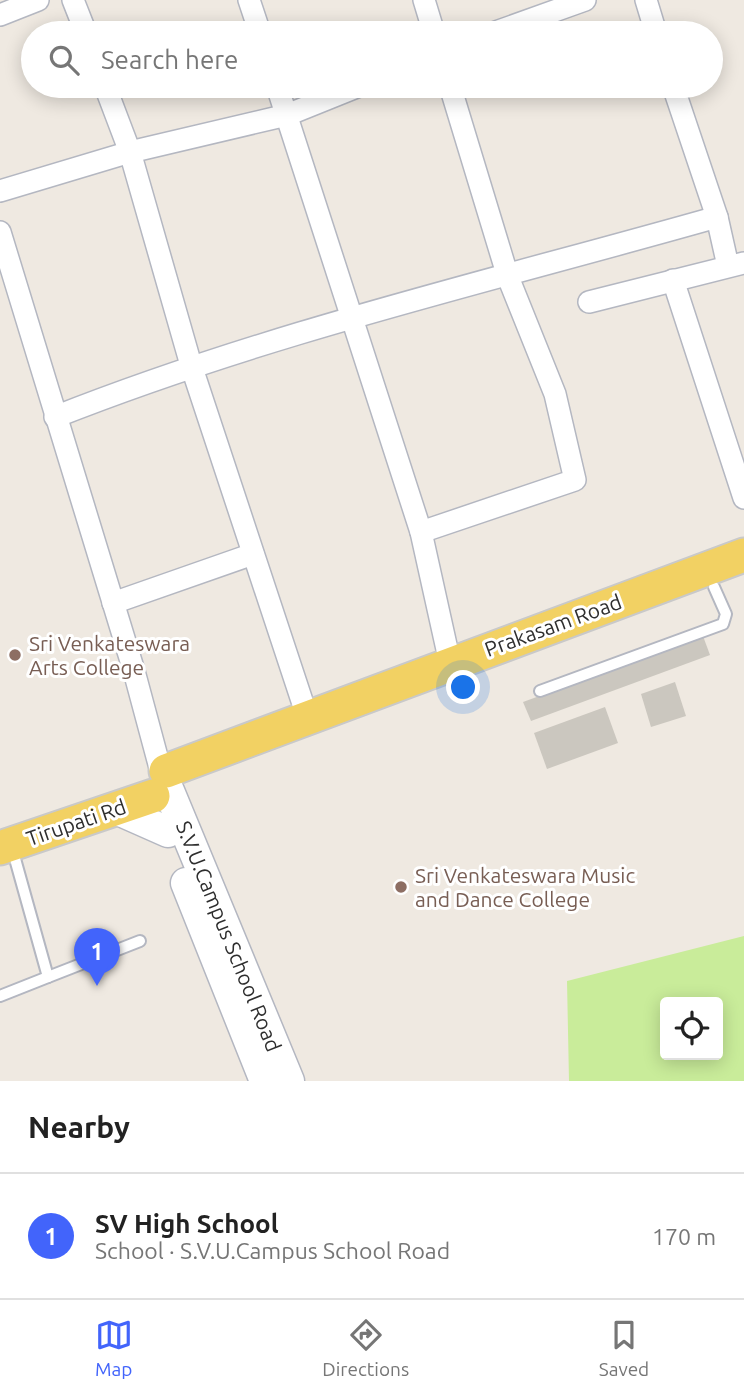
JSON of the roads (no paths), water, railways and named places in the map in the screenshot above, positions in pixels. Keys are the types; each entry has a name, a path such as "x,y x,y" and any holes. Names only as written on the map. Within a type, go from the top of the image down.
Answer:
{"main road":[{"name":"Prakasam Road","path":"160,784 307,716 744,555"},
{"name":"Prakasam Road","path":"160,784 729,582"},
{"name":"Tirupati Rd","path":"4,840 116,809 160,784"},
{"name":"Tirupati Rd","path":"4,840 160,784"}],"street":[{"path":"0,15 38,0"},
{"path":"73,0 81,21"},
{"path":"249,0 256,21"},
{"path":"424,0 430,21"},
{"path":"526,21 585,0"},
{"path":"646,0 652,21"},
{"path":"110,98 130,152 191,365 307,716"},
{"path":"281,98 421,532 450,663"},
{"path":"0,191 130,152 287,116 330,98"},
{"path":"421,532 575,480 555,394 508,276 454,98"},
{"path":"589,302 736,264 716,217 677,98"},
{"path":"55,417 191,365 350,317 716,217"},
{"path":"0,232 113,603 160,784"},
{"path":"673,280 744,498"},
{"path":"113,603 253,554"},
{"name":"S.V.U.Campus School Road","path":"160,784 168,832 265,1081"},
{"name":"S.V.U.Campus School Road","path":"160,784 289,1081"},
{"path":"116,809 168,832"}],"lane":[{"path":"540,691 723,624 729,582"},
{"path":"4,840 48,977"},
{"path":"0,996 140,942"}],"place":[{"name":"Sri Venkateswara Arts College","path":"15,655"},
{"name":"Sri Venkateswara Music and Dance College","path":"401,887"},
{"name":"SV High School","path":"97,986"}]}
